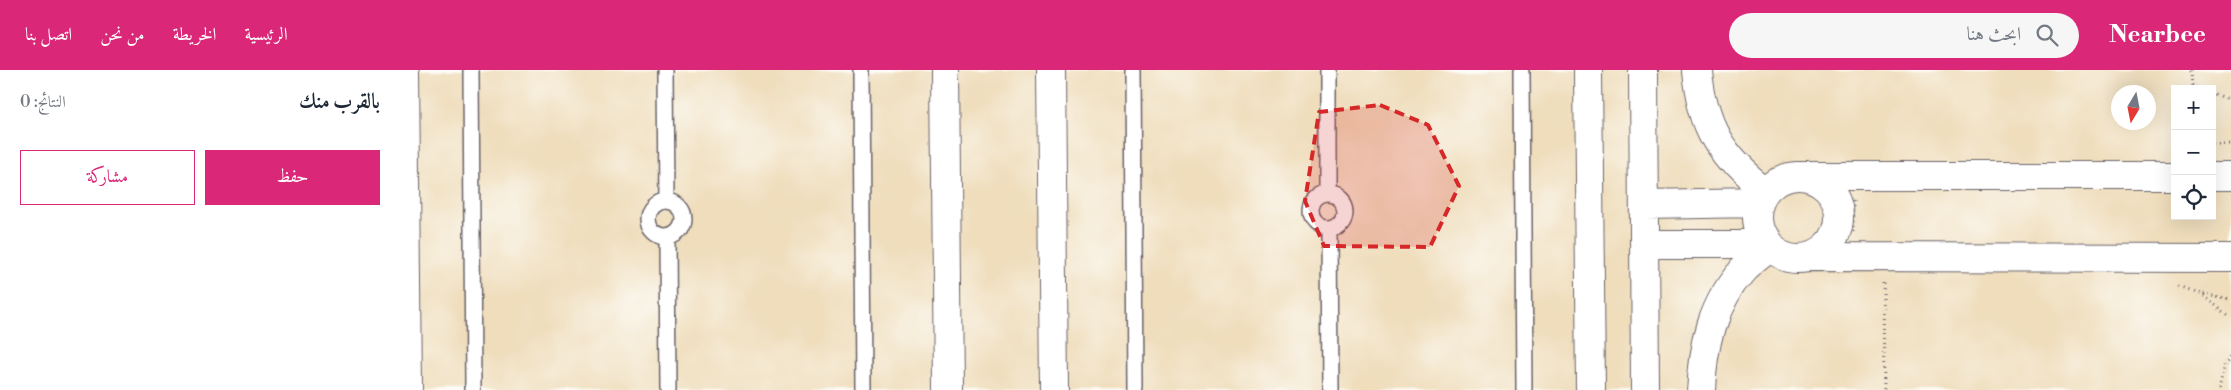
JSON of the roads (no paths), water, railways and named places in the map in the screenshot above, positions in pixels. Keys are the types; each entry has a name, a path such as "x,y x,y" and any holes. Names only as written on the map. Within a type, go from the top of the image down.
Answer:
{"street":[{"path":"405,70 408,390"},
{"path":"945,70 948,390"},
{"path":"1051,70 1054,390"},
{"path":"1588,70 1591,390"},
{"path":"1643,70 1646,390"},
{"path":"1698,70 1699,88 1706,119 1720,147 1762,197"},
{"path":"1802,176 1816,180 1827,189 1835,200 1839,214 1838,228 1832,241 1822,250 1809,257"},
{"path":"2171,176 1802,176 1776,182 1762,197 1756,218 1759,232 1768,246 1782,255 1795,258 2231,258"},
{"path":"2216,176 2231,176"},
{"path":"1644,206 1762,197"},
{"path":"1644,244 1768,246"},
{"path":"1701,390 1702,363 1708,329 1723,298 1743,270 1768,246"}],"lane":[{"path":"471,70 473,390"},
{"path":"665,70 666,201"},
{"path":"861,70 863,390"},
{"path":"1133,70 1135,390"},
{"path":"1327,70 1327,194"},
{"path":"1522,70 1524,390"},
{"path":"1327,194 1336,196 1343,202 1346,210 1344,220 1338,226 1329,229 1320,227 1313,221 1310,212 1312,203 1318,196 1327,194"},
{"path":"666,201 674,203 681,210 684,218 682,227 676,234 668,237 658,235 651,228 648,220 650,210 657,204 666,201"},
{"path":"1329,229 1330,390"},
{"path":"668,237 668,390"}]}
